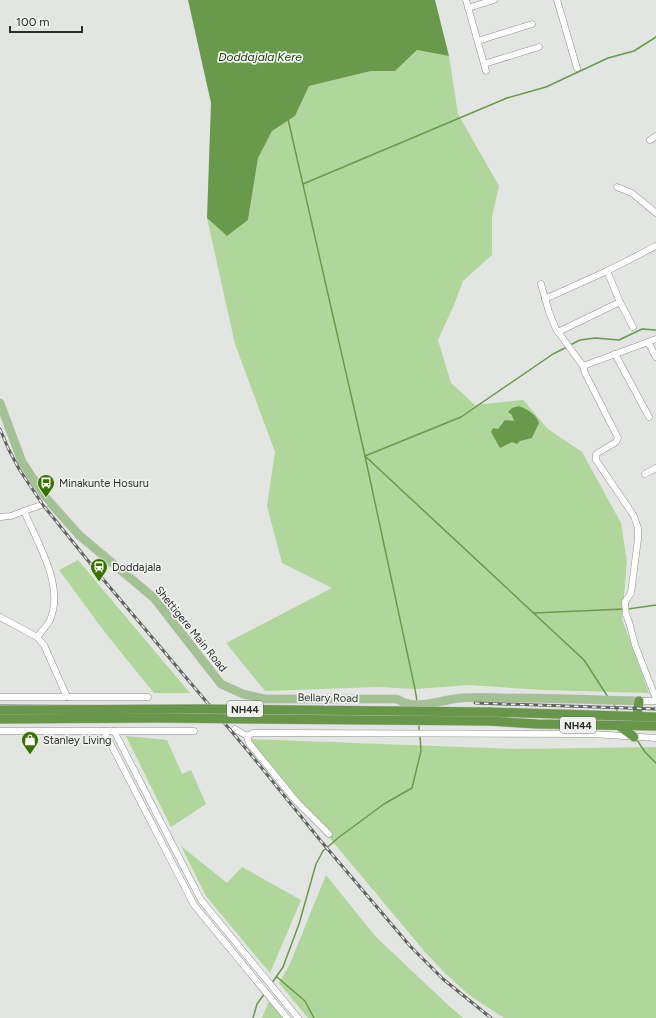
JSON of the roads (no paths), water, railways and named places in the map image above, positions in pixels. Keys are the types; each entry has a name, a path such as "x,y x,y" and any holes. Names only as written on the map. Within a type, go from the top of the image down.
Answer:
{"highway":[{"path":"637,716 638,701"},
{"name":"Bellary Road","path":"0,710 190,709 489,717 537,724 624,725"},
{"name":"Bellary Road","path":"0,719 656,717"},
{"path":"624,725 635,737"},
{"name":"NH44","path":"624,725 656,726"}],"main road":[{"name":"Shettigere Main Road","path":"0,403 22,462 50,502 79,535 154,598 221,684 243,694 265,699 398,699 403,702 414,704 430,704 461,698 638,701"}],"street":[{"path":"466,0 486,71"},
{"path":"468,8 494,0"},
{"path":"557,0 577,68"},
{"path":"478,41 532,24"},
{"path":"484,64 540,47"},
{"path":"650,140 656,136"},
{"path":"617,187 632,193 656,213"},
{"path":"545,298 607,272 656,246"},
{"path":"607,272 632,327"},
{"path":"541,284 549,312 558,332 583,366 585,373 618,438 616,442 596,454 596,460 634,516 638,528 638,539 630,593 625,602 626,615 635,645 656,700 638,701"},
{"path":"558,332 620,302"},
{"path":"583,366 656,339"},
{"path":"648,342 656,357"},
{"path":"615,354 649,418"},
{"path":"645,474 656,468"},
{"path":"0,517 11,516 50,502"},
{"path":"24,511 46,561 53,584 54,594 50,619 37,637"},
{"path":"0,617 37,637 46,648 66,697"},
{"path":"0,697 148,697"},
{"path":"235,729 248,736"},
{"path":"0,731 194,731"},
{"path":"104,731 194,905 287,1018"},
{"path":"114,731 201,900 298,1018"},
{"path":"248,736 253,733 432,735 592,734 656,738"},
{"path":"248,736 249,743 297,802 329,834"}],"water":[{"name":"Doddajala Kere","path":"188,0 435,0 449,56 417,50 395,71 371,71 309,86 295,116 272,131 258,158 248,220 227,236 207,218 211,103"},
{"path":"519,406 534,415 539,423 532,438 520,441 517,444 512,442 500,448 491,432 493,428 498,429 505,420 514,421 512,415 508,412 512,408"}],"waterway":[{"path":"303,184 507,98 546,87 608,58 634,51 656,37"},
{"path":"288,119 365,456 417,701"},
{"path":"570,345 580,340 595,338 619,340 642,329 656,330"},
{"path":"567,347 553,354 461,417 365,456 584,660 608,697"},
{"path":"628,609 656,605"},
{"path":"534,613 624,609"},
{"path":"613,703 618,712"},
{"path":"419,723 419,731"},
{"path":"272,983 283,967 299,924 316,864 323,851 384,804 412,788 421,751 420,735"},
{"path":"637,740 645,752 656,763"},
{"path":"277,977 305,1001 314,1018"},
{"path":"253,1018 257,1004 265,993"}],"railway":[{"path":"0,429 19,469 43,505 102,578 248,751 320,840 410,946 443,979 491,1018"},
{"path":"475,703 656,709"},
{"path":"0,706 374,708"}],"place":[{"name":"Minakunte Hosuru","path":"46,498"},
{"name":"Doddajala","path":"99,582"},
{"name":"Stanley Living","path":"30,755"}]}
